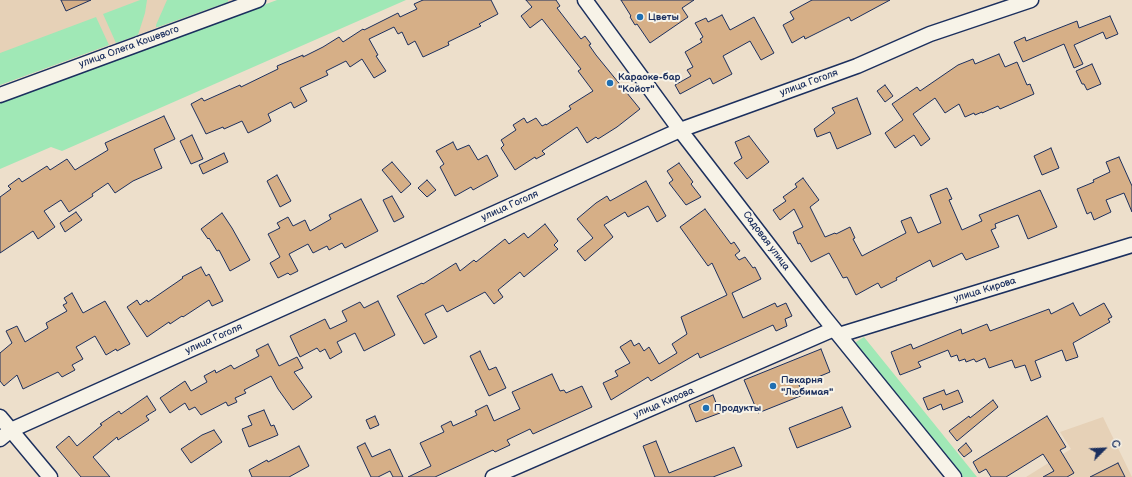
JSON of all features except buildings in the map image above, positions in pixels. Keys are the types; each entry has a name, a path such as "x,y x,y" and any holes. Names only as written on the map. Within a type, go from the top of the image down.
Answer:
{"street":[{"name":"улица Олега Кошевого","path":"0,95 258,0"},
{"name":"Садовая улица","path":"585,0 680,130 836,332 954,477"},
{"name":"улица Гоголя","path":"5,435 680,130 857,66 937,31 1031,0"},
{"name":"улица Кирова","path":"493,477 836,332 1132,245"},
{"path":"0,418 5,435 50,477"}],"shaded area":[{"path":"0,0 233,0 0,85"},
{"path":"1103,417 1132,477 1026,477 1071,449 1060,432"}],"green space":[{"path":"140,0 147,0 145,13 138,35 116,43 103,14"},
{"path":"167,0 228,0 228,2 156,27"},
{"path":"277,0 406,0 62,151 51,147 0,169 0,103"},
{"path":"96,17 109,45 0,85 0,53"},
{"path":"864,337 977,477 958,477 854,346 856,342"}],"place":[{"name":"Цветы","path":"640,17"},
{"name":"Караоке-бар \"Койот\"","path":"610,83"},
{"name":"Пекарня \"Любимая\"","path":"773,386"},
{"name":"Продукты","path":"706,408"}]}
